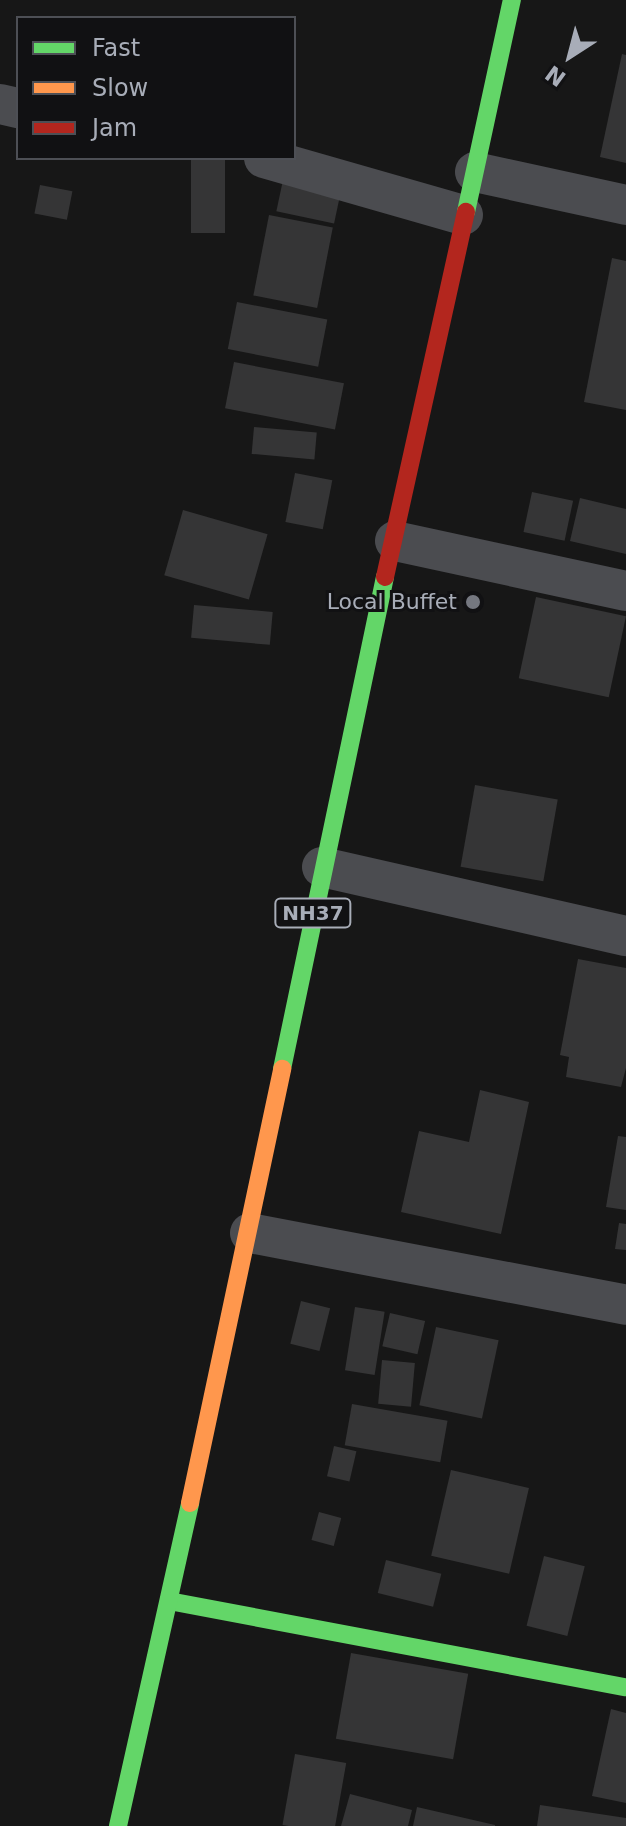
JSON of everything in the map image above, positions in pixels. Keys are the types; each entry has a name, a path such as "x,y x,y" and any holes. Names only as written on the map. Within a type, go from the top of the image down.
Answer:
{"main road":[{"name":"NH37","path":"118,1826 250,1233 322,867 512,0"},
{"path":"169,1601 626,1687"}],"street":[{"path":"271,160 463,215"},
{"path":"475,172 626,205"},
{"path":"395,541 626,591"},
{"path":"322,867 626,936"},
{"path":"250,1233 626,1305"}],"building":[{"path":"622,54 626,55 626,163 600,157"},
{"path":"191,160 225,160 225,233 191,233"},
{"path":"283,180 341,192 334,224 276,211"},
{"path":"40,185 72,191 67,220 34,213"},
{"path":"269,215 333,227 317,308 253,295"},
{"path":"612,258 626,261 626,410 584,402"},
{"path":"237,302 327,320 318,367 228,349"},
{"path":"234,362 344,383 335,430 225,408"},
{"path":"254,427 317,432 314,459 252,454"},
{"path":"295,473 332,480 323,529 285,522"},
{"path":"532,492 573,501 565,541 523,532"},
{"path":"580,498 626,509 626,554 570,541"},
{"path":"183,510 268,534 249,600 164,575"},
{"path":"536,597 626,616 609,697 519,678"},
{"path":"194,605 273,612 270,645 191,638"},
{"path":"475,785 558,800 543,881 461,867"},
{"path":"578,959 626,968 626,1068 621,1087 566,1077 569,1057 560,1055"},
{"path":"480,1090 529,1102 501,1234 401,1212 419,1131 469,1142"},
{"path":"618,1136 626,1137 626,1210 606,1207"},
{"path":"619,1223 626,1224 626,1250 615,1249"},
{"path":"301,1301 330,1308 319,1351 290,1344"},
{"path":"355,1307 385,1312 375,1375 345,1370"},
{"path":"390,1313 425,1321 417,1354 382,1346"},
{"path":"436,1327 499,1340 482,1419 419,1405"},
{"path":"382,1360 415,1363 411,1407 378,1404"},
{"path":"352,1404 448,1421 440,1462 345,1445"},
{"path":"334,1446 356,1451 349,1481 327,1476"},
{"path":"451,1470 529,1488 509,1574 431,1556"},
{"path":"319,1512 341,1518 334,1546 311,1540"},
{"path":"544,1556 585,1566 567,1636 527,1626"},
{"path":"386,1560 441,1574 433,1607 378,1593"},
{"path":"351,1653 468,1674 453,1759 336,1739"},
{"path":"611,1709 626,1713 626,1803 592,1796"},
{"path":"295,1754 346,1763 335,1826 282,1825"},
{"path":"350,1794 412,1810 408,1826 341,1826"},
{"path":"540,1805 626,1818 626,1826 537,1826"},
{"path":"417,1807 495,1825 495,1826 413,1826"}],"traffic: fast":[{"path":"466,212 512,0"},
{"path":"282,1069 385,577"},
{"path":"118,1826 190,1503"},
{"path":"169,1601 626,1687"}],"traffic: slow":[{"path":"190,1503 282,1069"}],"traffic: jam":[{"path":"385,577 466,212"}],"place":[{"name":"Local Buffet","path":"473,602"}]}
